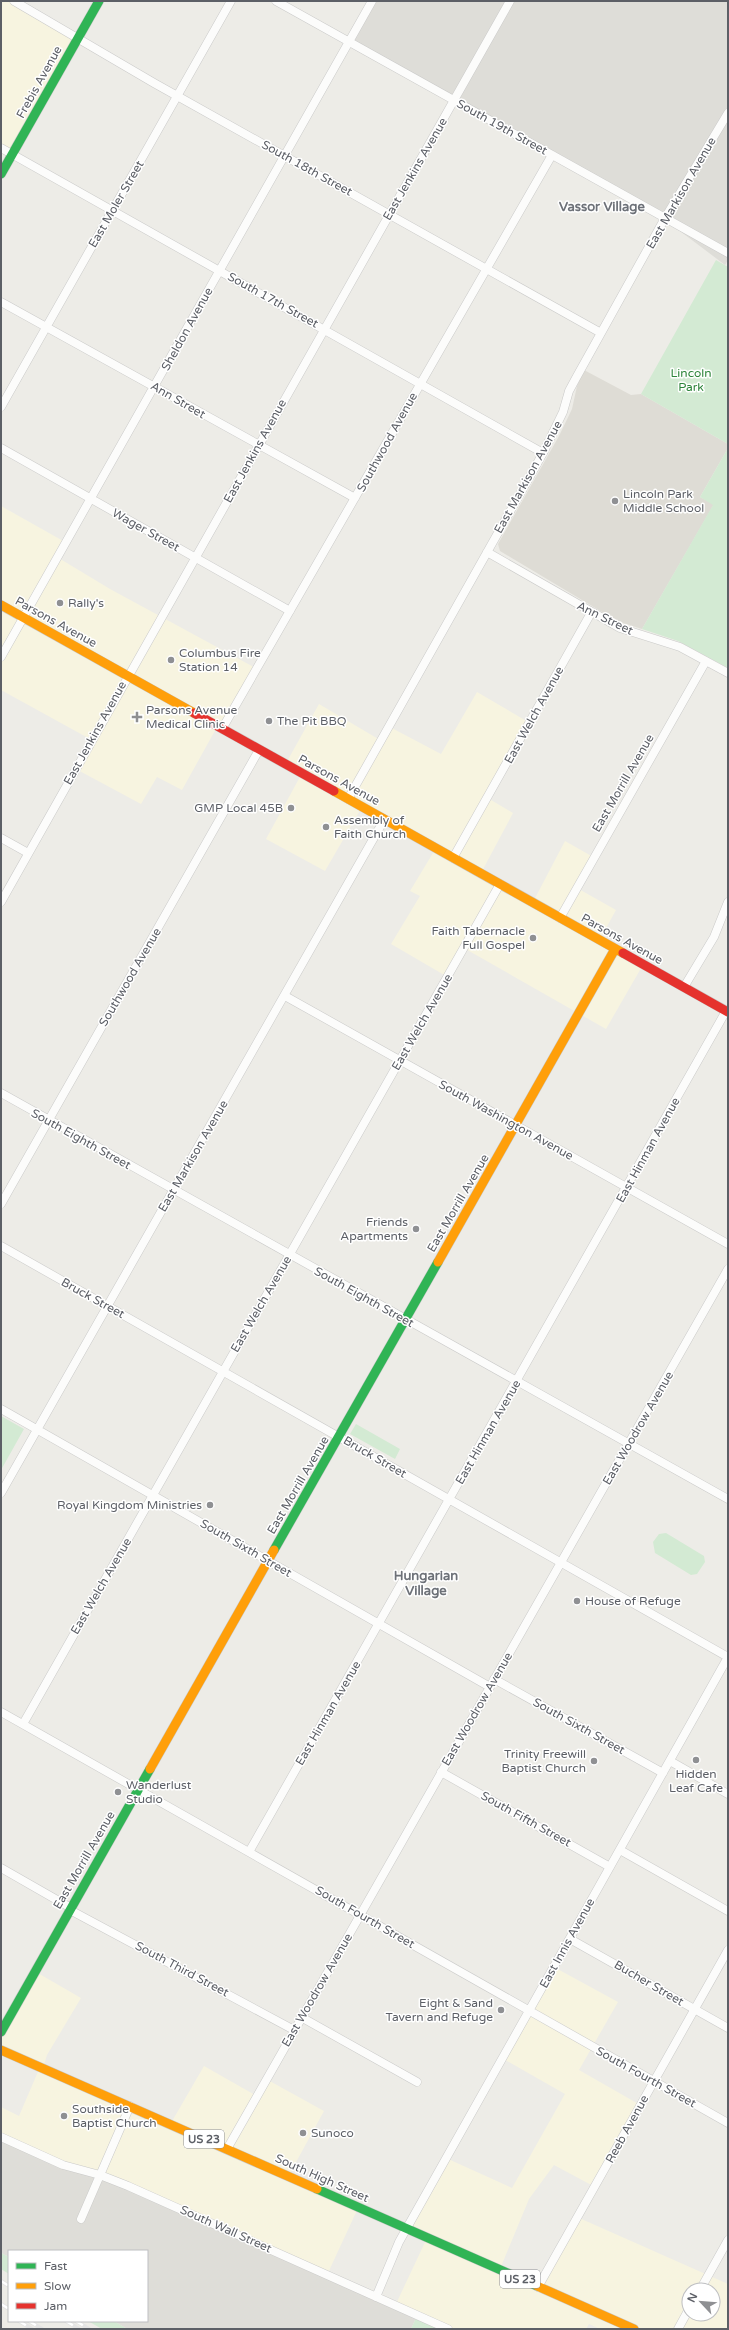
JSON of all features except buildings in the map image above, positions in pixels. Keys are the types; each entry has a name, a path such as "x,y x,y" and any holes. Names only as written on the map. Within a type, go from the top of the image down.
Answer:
{"main road":[{"name":"Frebis Avenue","path":"1,174 99,1"},
{"name":"Parsons Avenue","path":"1,605 727,1012"},
{"name":"East Morrill Avenue","path":"1,2032 615,949"},
{"name":"South High Street","path":"1,2050 634,2329"}],"street":[{"name":"South 18th Street","path":"14,1 285,156 602,333"},
{"name":"East Moler Street","path":"1,407 230,1"},
{"name":"South 19th Street","path":"276,1 728,253"},
{"name":"Sheldon Avenue","path":"1,657 372,1"},
{"name":"East Jenkins Avenue","path":"1,902 127,676 510,1"},
{"name":"East Markison Avenue","path":"348,799 543,453 563,412 569,391 665,218 728,113"},
{"name":"South 17th Street","path":"1,148 543,453"},
{"name":"Southwood Avenue","path":"222,729 552,155"},
{"name":"Ann Street","path":"1,302 355,498"},
{"name":"Wager Street","path":"1,448 90,500 290,611"},
{"name":"Ann Street","path":"486,552 591,613 620,628 680,647 728,673"},
{"name":"East Welch Avenue","path":"453,858 591,613"},
{"name":"East Morrill Avenue","path":"560,918 706,661"},
{"name":"Southwood Avenue","path":"1,1204 259,750"},
{"name":"East Markison Avenue","path":"1,1493 384,820"},
{"path":"1,838 28,853"},
{"name":"East Welch Avenue","path":"23,1724 500,884"},
{"path":"684,987 714,937 728,902"},
{"name":"South Washington Avenue","path":"287,992 400,1060 728,1244"},
{"name":"East Hinman Avenue","path":"249,1852 727,1012"},
{"name":"South Eighth Street","path":"1,1093 516,1383 728,1499"},
{"name":"Bruck Street","path":"1,1246 728,1657"},
{"name":"East Woodrow Avenue","path":"227,2149 728,1269"},
{"name":"South Sixth Street","path":"1,1409 379,1623 663,1773"},
{"name":"East Innis Avenue","path":"376,2297 407,2229 728,1657"},
{"name":"South Fourth Street","path":"1,1712 728,2123"},
{"path":"670,1761 728,1794"},
{"name":"South Fifth Street","path":"441,1772 610,1867"},
{"path":"620,1850 728,1911"},
{"name":"South Third Street","path":"1,1868 70,1909 294,2030"},
{"name":"Bucher Street","path":"571,1936 728,2028"},
{"name":"Reeb Avenue","path":"538,2287 728,1950"},
{"path":"301,2017 417,2082"},
{"path":"81,2219 130,2106"},
{"name":"South Wall Street","path":"1,2137 63,2165 100,2175 448,2329"},
{"path":"704,2282 728,2240"}],"shaded area":[{"path":"1,1 16,1 79,37 11,155 1,149"},
{"path":"371,1 728,1 728,260 725,265 664,219 348,43"},
{"name":"Lincoln Park Middle School","path":"584,370 631,395 641,394 728,444 728,448 700,497 714,504 642,629 617,621 500,551 498,544 559,436 572,409 577,386"},
{"path":"1,506 65,542 57,557 110,589 259,670 224,731 217,727 182,790 157,777 141,804 74,768 90,739 1,690"},
{"path":"477,692 530,723 486,797 513,813 481,873 533,902 565,841 595,858 577,888 616,910 600,939 644,963 606,1029 462,947 446,976 391,944 420,896 410,891 436,848 362,807 325,871 266,839 301,775 285,765 319,704 380,740 388,726 441,754"},
{"path":"552,1966 618,2002 579,2070 642,2106 595,2187 554,2165 529,2199 500,2269 538,2285 577,2217 728,2284 728,2329 600,2329 589,2324 586,2329 439,2329 395,2306 427,2238 404,2228 446,2158 512,2188 565,2094 500,2057"},
{"path":"36,1972 81,1998 47,2055 43,2068 171,2123 204,2066 255,2095 266,2079 324,2111 289,2175 359,2206 327,2275 1,2136 1,2107 19,2116 40,2067 1,2050 1,2034"},
{"path":"1,2136 327,2275 416,2318 411,2329 127,2329 116,2322 148,2322 148,2250 8,2250 8,2256 1,2253"}],"green space":[{"name":"Lincoln Park","path":"716,260 728,267 728,444 641,394"},
{"path":"728,448 728,668 678,641 642,629 713,505 700,497"},
{"path":"1,1416 24,1429 1,1470"},
{"path":"356,1424 400,1449 395,1459 350,1434"},
{"path":"666,1533 704,1556 705,1562 697,1574 691,1575 655,1553 653,1542 659,1534"},
{"path":"1,2253 8,2256 8,2273 1,2269"},
{"path":"416,2318 439,2329 411,2329"},
{"path":"90,2322 116,2322 127,2329 102,2329"}],"railway":[{"path":"1,2281 8,2285"},
{"path":"1,2304 8,2308"},
{"path":"21,2322 32,2329"},
{"path":"31,2322 42,2329"},
{"path":"68,2322 79,2329"},
{"path":"78,2322 89,2329"}],"traffic: fast":[{"path":"1,174 99,1"},
{"path":"274,1550 438,1262"},
{"path":"1,2032 150,1769"},
{"path":"317,2189 537,2286"}],"traffic: slow":[{"path":"1,605 194,713"},
{"path":"334,791 623,953"},
{"path":"438,1262 615,949"},
{"path":"150,1769 274,1550"},
{"path":"1,2050 317,2189"},
{"path":"537,2286 634,2329"}],"traffic: jam":[{"path":"194,713 334,791"},
{"path":"623,953 728,1012"}],"place":[{"name":"Lincoln Park Middle School","path":"615,501"},
{"name":"Rally's","path":"60,603"},
{"name":"Columbus Fire Station 14","path":"171,660"},
{"name":"Parsons Avenue Medical Clinic","path":"137,717"},
{"name":"The Pit BBQ","path":"269,721"},
{"name":"GMP Local 45B","path":"291,808"},
{"name":"Assembly of Faith Church","path":"326,827"},
{"name":"Faith Tabernacle Full Gospel","path":"533,938"},
{"name":"Friends Apartments","path":"416,1229"},
{"name":"Royal Kingdom Ministries","path":"210,1505"},
{"name":"House of Refuge","path":"577,1601"},
{"name":"Hidden Leaf Cafe","path":"696,1760"},
{"name":"Trinity Freewill Baptist Church","path":"594,1761"},
{"name":"Wanderlust Studio","path":"118,1792"},
{"name":"Eight & Sand Tavern and Refuge","path":"501,2010"},
{"name":"Southside Baptist Church","path":"64,2116"},
{"name":"Sunoco","path":"303,2133"}],"district":[{"name":"Vassor Village","path":"602,207"},
{"name":"Hungarian Village","path":"426,1584"}]}
